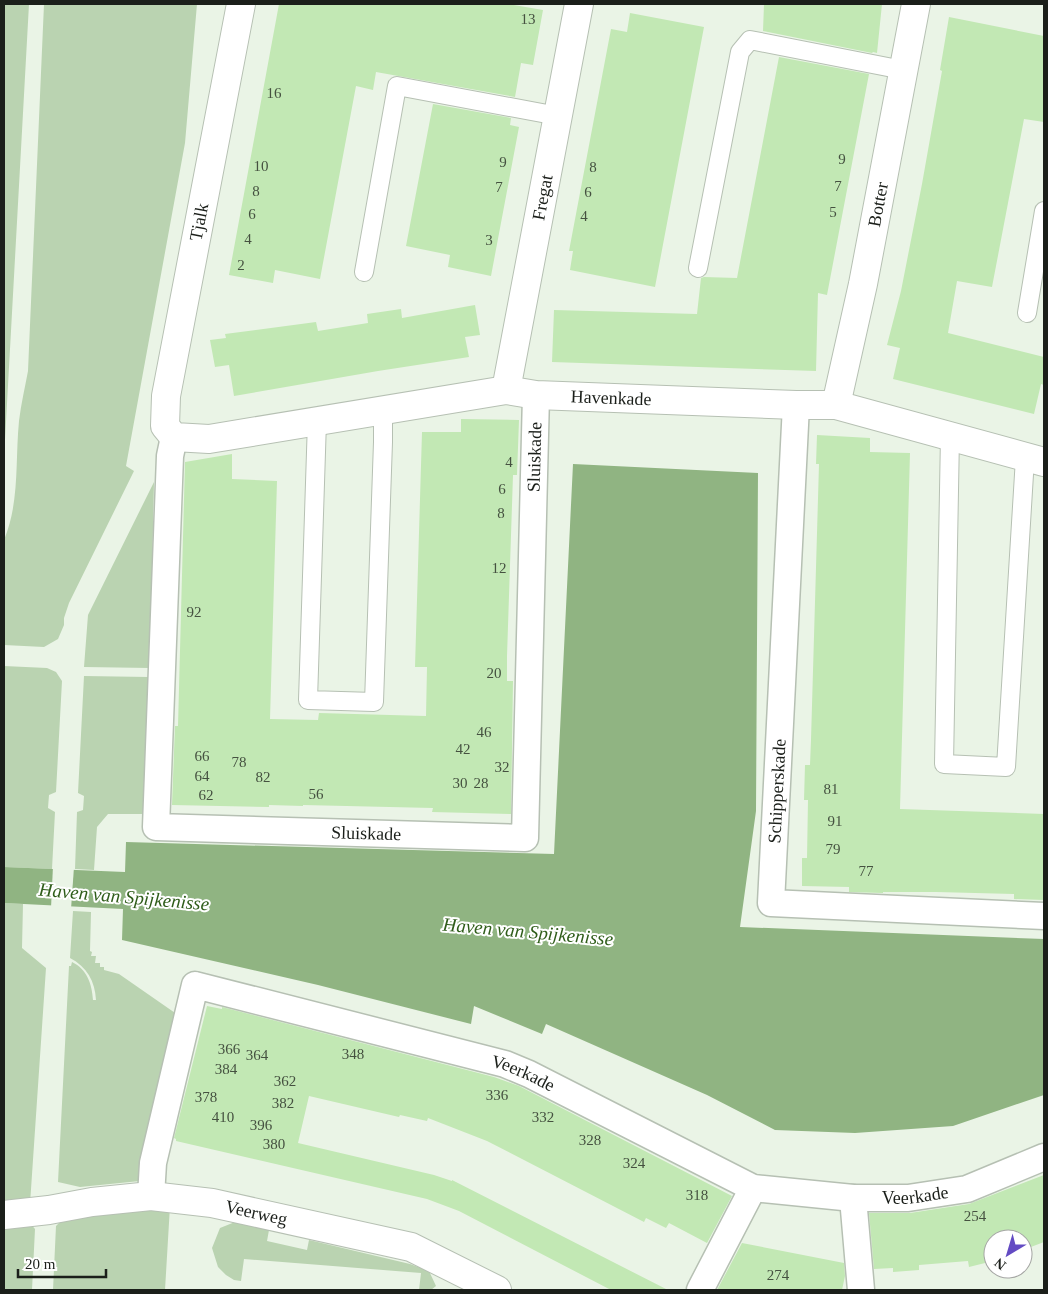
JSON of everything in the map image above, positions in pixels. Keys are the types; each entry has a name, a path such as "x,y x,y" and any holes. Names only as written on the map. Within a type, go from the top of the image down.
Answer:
{"street":[{"name":"Tjalk","path":"174,437 165,426 166,396 241,4"},
{"name":"Fregat","path":"506,390 579,4"},
{"name":"Botter","path":"836,405 863,284 916,4"},
{"name":"Havenkade","path":"174,437 209,439 506,390 536,395 796,406 836,405 1034,460"},
{"name":"Sluiskade","path":"174,437 170,466 156,827 524,838 536,395"},
{"name":"Schipperskade","path":"796,406 771,903 1044,916"},
{"name":"Veerkade","path":"151,1196 153,1163 195,985 505,1064 529,1074 753,1188 853,1198 908,1198 967,1189 1044,1157"},
{"path":"700,1290 753,1188"},
{"name":"Veerweg","path":"4,1215 49,1210 92,1202 151,1196 212,1203 411,1247 496,1290"},
{"path":"853,1198 862,1290"}],"lane":[{"path":"698,268 740,52 750,40 903,70"},
{"path":"364,272 397,86 558,116"},
{"path":"1027,313 1044,211"},
{"path":"316,421 308,700 374,702 383,410"},
{"path":"950,436 944,764 1006,766 1034,460"}],"shaded area":[{"path":"4,4 29,4 4,458"},
{"path":"44,4 197,4 185,143 126,466 134,471 69,603 64,618 64,625 58,639 44,647 4,645 4,540 13,511 19,421 28,371"},
{"path":"154,482 150,668 84,667 88,615"},
{"path":"4,666 47,668 56,672 62,681 56,792 49,795 48,808 55,812 52,869 4,867"},
{"path":"84,676 149,677 146,814 108,814 97,827 94,870 75,869 77,812 83,810 84,796 78,793"},
{"path":"4,903 23,904 22,948 46,968 30,1204 4,1204"},
{"path":"73,911 91,912 90,951 92,952 91,956 96,956 95,963 100,963 100,967 104,967 104,970 119,974 178,1015 140,1181 80,1187 58,1182 69,966 71,966 72,962 85,973 90,983 93,1000 96,1000 94,987 89,975 70,958"},
{"path":"170,1206 165,1290 53,1290 56,1226 60,1222 95,1209"},
{"path":"28,1221 35,1229 32,1290 4,1290 4,1224"},
{"path":"235,1222 269,1230 267,1241 307,1250 309,1240 410,1264 429,1271 436,1286 431,1290 419,1290 421,1273 244,1259 241,1281 234,1280 218,1267 212,1248 220,1228"}],"water":[{"name":"Haven van Spijkenisse","path":"573,464 758,473 756,811 740,927 1044,939 1044,1095 953,1126 855,1133 775,1130 707,1095 546,1024 542,1034 474,1006 471,1024 318,985 122,940 123,909 4,903 4,867 125,872 126,842 554,854"}],"pier":[{"path":"53,866 74,867 71,909 51,908"}],"building":[{"path":"279,4 508,4 543,10 533,65 521,63 515,97 376,72 373,90 356,86 320,279 275,270 273,283 229,275"},
{"path":"764,4 882,4 877,53 763,31"},
{"path":"630,13 704,27 655,287 570,270 573,251 569,251 611,29 627,32"},
{"path":"949,17 1044,36 1044,122 1024,119 992,287 957,281 948,333 1044,357 1044,385 1041,384 1034,414 893,379 900,348 887,345 901,291 922,184 942,71 940,70"},
{"path":"779,57 869,74 827,295 818,293 816,371 552,362 554,310 697,314 701,278 737,278"},
{"path":"433,104 511,118 510,125 519,127 491,276 448,267 450,255 406,246"},
{"path":"475,305 480,335 465,337 469,357 234,396 229,365 215,367 210,340 226,338 225,334 316,322 318,331 368,323 367,314 401,309 402,318"},
{"path":"461,419 519,420 517,475 513,475 507,656 507,681 513,681 511,814 432,812 433,808 303,805 269,805 269,807 172,805 175,726 178,726 185,462 232,454 232,479 277,481 270,719 318,720 319,713 426,716 427,667 415,667 422,432 461,432"},
{"path":"817,435 870,438 870,452 910,453 900,809 1044,814 1044,900 1014,899 1014,894 849,892 849,887 802,886 802,858 807,858 808,800 804,800 805,765 810,765 811,740 819,464 816,464"},
{"path":"207,1006 222,1009 222,1007 494,1077 519,1086 732,1196 707,1243 669,1223 666,1228 646,1218 644,1222 487,1141 428,1118 427,1121 400,1115 399,1117 309,1096 298,1143 452,1180 668,1290 611,1290 459,1211 427,1199 176,1141 174,1138"},
{"path":"1044,1175 1044,1242 1033,1246 1033,1229 983,1229 983,1264 969,1267 968,1261 919,1265 919,1270 893,1272 893,1268 874,1269 869,1213 910,1213 969,1204"},
{"path":"742,1243 844,1263 845,1276 842,1290 717,1290"}]}
